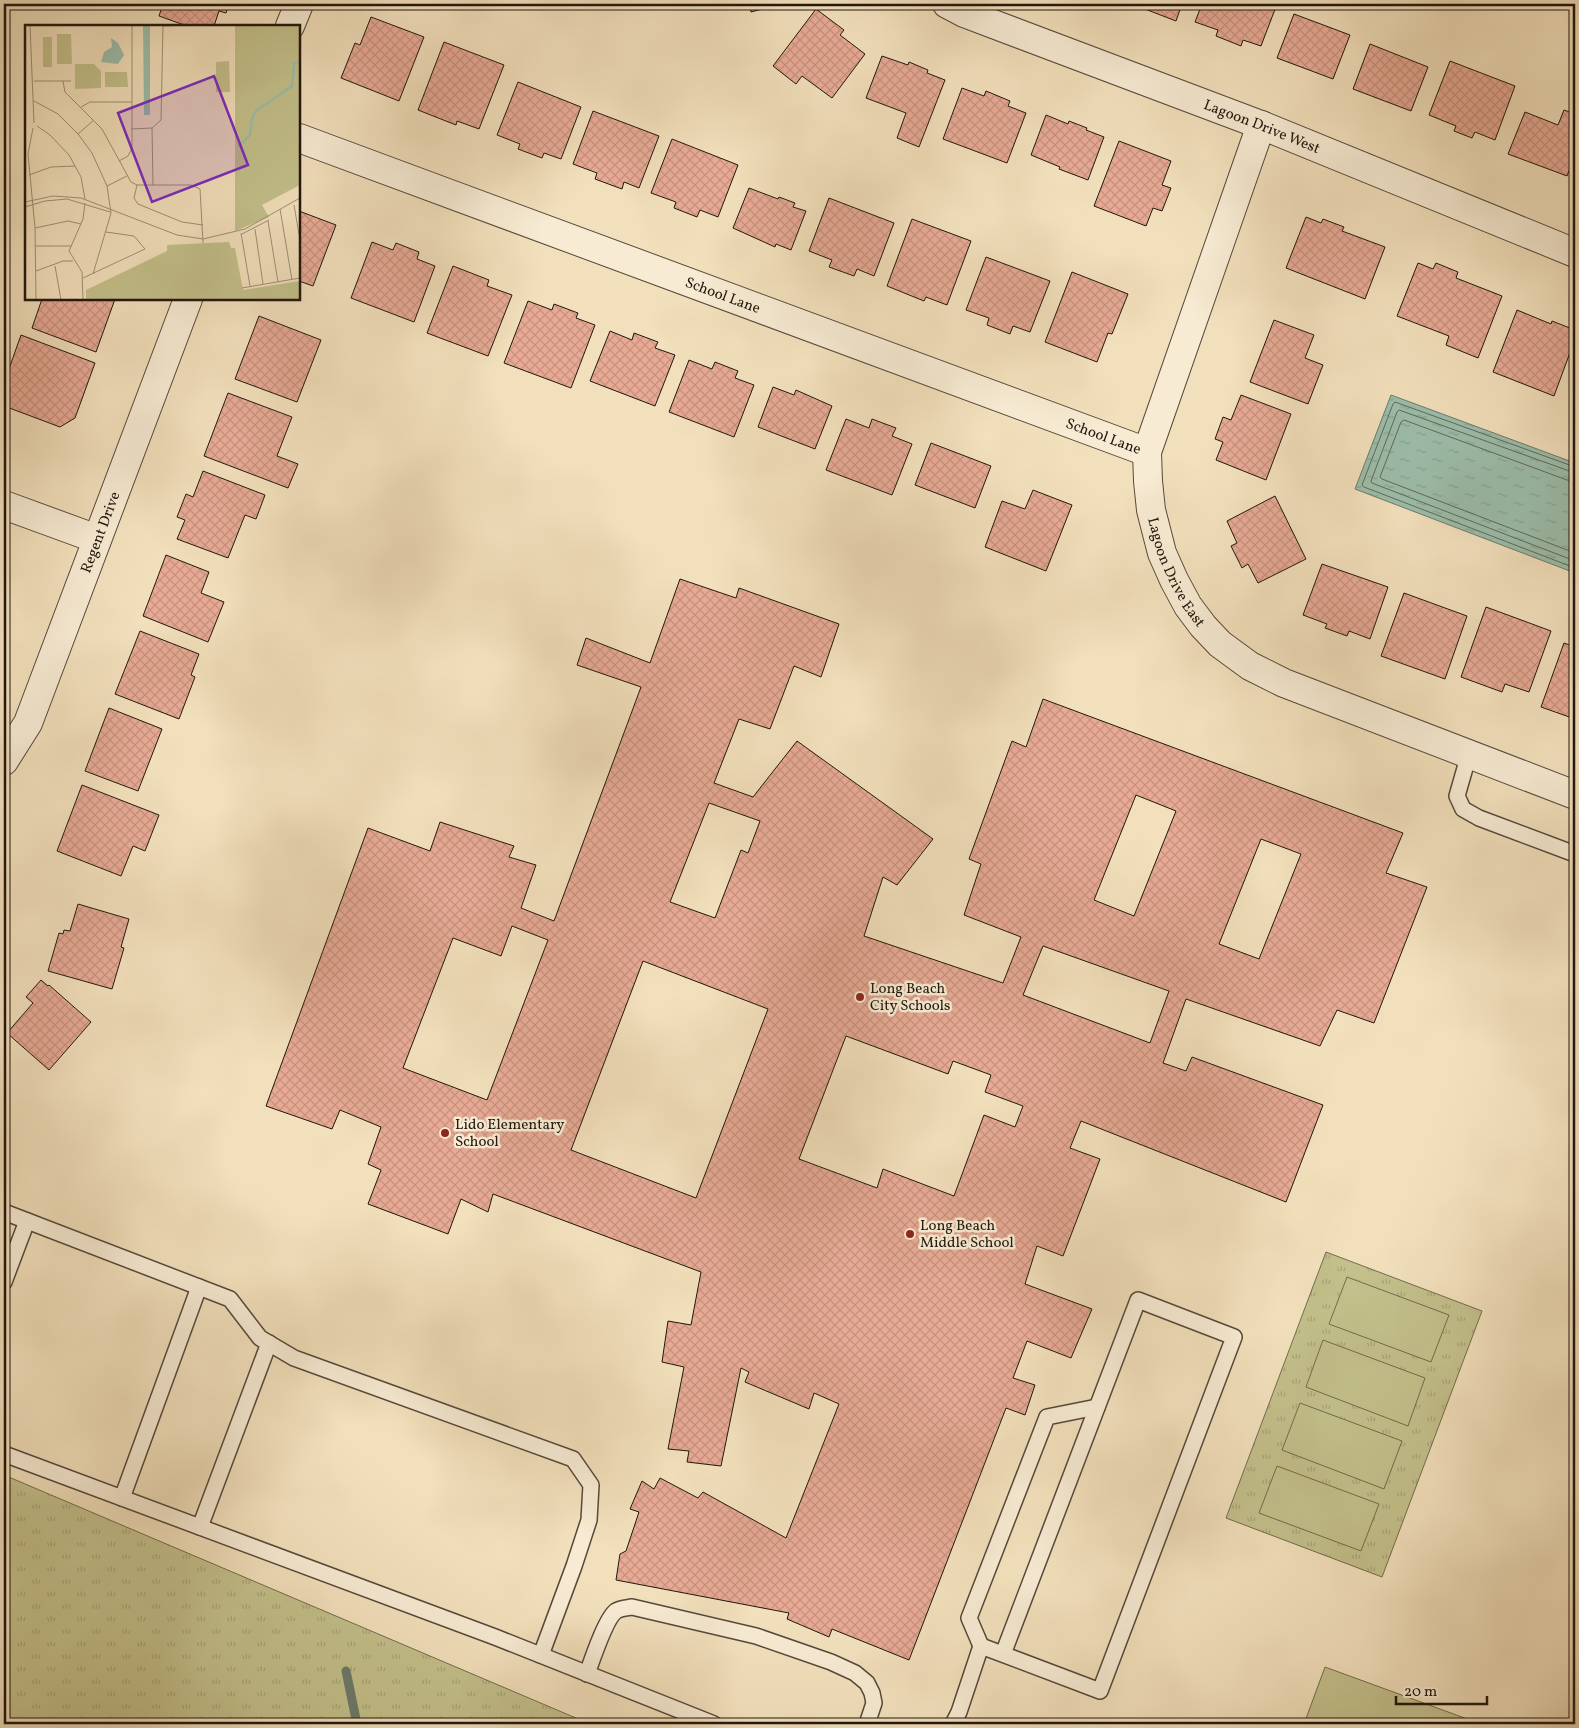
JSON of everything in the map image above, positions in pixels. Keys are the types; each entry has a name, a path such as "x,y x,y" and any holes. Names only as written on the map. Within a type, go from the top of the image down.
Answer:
{"street":[{"path":"290,25 299,4"},
{"name":"Lagoon Drive West","path":"947,4 964,13 1261,125 1575,253"},
{"name":"Lagoon Drive East","path":"1261,125 1147,452 1151,510 1162,553 1174,580 1188,606 1220,644 1250,666 1284,683 1575,795"},
{"name":"School Lane","path":"300,138 1147,452"},
{"name":"Regent Drive","path":"4,761 28,723 188,300"},
{"path":"4,505 98,539"}],"lane":[{"path":"1469,754 1457,796 1463,809 1479,818 1575,854"},
{"path":"4,1212 230,1299 260,1338 294,1358 573,1459 591,1485 589,1520 541,1655"},
{"path":"4,1282 27,1221"},
{"path":"122,1498 199,1287"},
{"path":"981,1646 1100,1691 1234,1337 1138,1300 1003,1654"},
{"path":"200,1527 269,1343"},
{"path":"953,1724 959,1712 981,1646 969,1618 1048,1417 1097,1407"},
{"path":"4,1454 541,1655 714,1724"},
{"path":"587,1674 607,1622 614,1612 632,1607 756,1636 831,1662 855,1673 867,1682 872,1692 874,1703 868,1724"}],"green space":[{"path":"1326,1252 1482,1311 1382,1577 1226,1518"},
{"path":"1347,1277 1449,1315 1431,1362 1329,1324"},
{"path":"1323,1340 1425,1378 1408,1426 1306,1387"},
{"path":"1300,1403 1402,1441 1384,1489 1282,1450"},
{"path":"1277,1466 1379,1504 1361,1551 1259,1513"},
{"path":"4,1475 590,1724 4,1724"},
{"path":"1325,1667 1481,1724 1304,1724"}],"water":[{"path":"1391,395 1575,463 1575,573 1355,489"}],"building":[{"path":"163,4 229,4 226,13 219,11 214,25 184,25 159,16"},
{"path":"749,4 781,4 751,12"},
{"path":"1132,4 1182,4 1176,21"},
{"path":"1202,4 1277,4 1261,46 1243,40 1241,46 1216,36 1218,30 1195,22"},
{"path":"816,9 844,30 840,35 865,54 832,98 802,76 796,84 773,66"},
{"path":"1294,14 1350,35 1333,79 1277,58"},
{"path":"371,17 424,37 399,101 341,78 355,43 360,45"},
{"path":"444,42 504,65 479,129 457,121 456,125 418,110"},
{"path":"1370,44 1428,67 1411,111 1353,89"},
{"path":"882,56 908,65 909,62 928,70 927,73 945,80 919,147 897,138 906,113 866,98"},
{"path":"1450,61 1515,86 1495,140 1475,132 1472,138 1454,131 1456,126 1429,115"},
{"path":"518,82 581,107 561,159 544,153 542,158 518,149 520,144 497,135"},
{"path":"962,88 984,96 986,91 1010,101 1008,106 1026,113 1007,163 943,139"},
{"path":"1564,110 1575,114 1575,156 1567,176 1508,154 1525,112 1558,125"},
{"path":"593,111 659,136 639,188 624,182 622,189 595,179 597,173 573,164"},
{"path":"1046,115 1068,124 1069,121 1104,137 1088,180 1059,169 1060,167 1031,155"},
{"path":"672,139 738,165 718,217 700,210 697,217 674,208 676,202 651,193"},
{"path":"1119,141 1171,161 1162,185 1171,188 1162,211 1153,208 1146,226 1094,206"},
{"path":"749,188 795,203 793,207 806,211 791,250 776,244 775,247 733,228"},
{"path":"829,198 894,223 874,276 857,269 854,276 829,267 832,260 809,251"},
{"path":"300,211 336,225 313,286 300,281"},
{"path":"1306,217 1321,223 1323,219 1344,227 1342,231 1385,247 1365,299 1286,268"},
{"path":"912,219 971,241 947,305 926,297 924,301 887,286"},
{"path":"372,242 393,250 396,243 419,252 417,259 435,266 414,322 351,298"},
{"path":"986,257 1050,281 1030,332 1013,326 1010,334 987,325 989,318 966,310"},
{"path":"1418,263 1433,269 1436,263 1458,272 1456,278 1502,296 1478,358 1446,345 1449,336 1397,316"},
{"path":"453,266 489,280 487,286 512,295 488,356 427,333"},
{"path":"1072,272 1128,294 1112,334 1108,333 1097,362 1045,342"},
{"path":"42,300 115,300 96,352 32,328"},
{"path":"528,301 552,310 554,304 578,313 576,318 595,325 571,388 504,363"},
{"path":"1517,310 1551,324 1552,321 1575,330 1575,339 1554,396 1493,372"},
{"path":"259,316 321,340 297,402 235,379"},
{"path":"1274,320 1314,335 1305,358 1323,365 1308,404 1250,382"},
{"path":"610,331 632,340 634,333 658,342 655,348 675,355 655,406 590,381"},
{"path":"21,335 95,363 75,418 60,427 4,406 4,383"},
{"path":"689,360 712,369 715,362 738,371 735,378 754,385 734,437 669,412"},
{"path":"773,387 794,395 796,390 832,406 815,449 758,427"},
{"path":"228,393 292,417 277,456 298,464 288,488 204,456"},
{"path":"1241,395 1291,414 1266,480 1216,460 1223,442 1215,439 1223,417 1231,420"},
{"path":"846,419 869,428 872,419 896,428 892,436 912,444 892,495 826,470"},
{"path":"931,443 991,466 975,508 915,485"},
{"path":"203,471 265,495 256,519 245,515 228,558 177,539 185,520 177,517 186,494 193,497"},
{"path":"1033,490 1072,505 1046,571 985,547 1002,501 1025,509"},
{"path":"1275,496 1306,559 1258,583 1248,564 1242,568 1231,546 1237,543 1227,521"},
{"path":"166,555 209,572 201,593 224,602 208,642 143,616"},
{"path":"1322,564 1388,587 1370,639 1349,631 1347,636 1325,628 1327,624 1303,615"},
{"path":"680,579 736,598 739,588 839,624 821,677 794,666 770,729 739,719 714,783 753,797 797,741 933,839 897,885 883,877 864,936 1003,983 1021,937 964,915 981,864 969,859 1012,741 1026,747 1043,699 1403,833 1386,873 1427,887 1374,1023 1337,1010 1320,1046 1186,999 1163,1063 1186,1071 1192,1057 1323,1105 1286,1202 1081,1121 1070,1148 1100,1159 1063,1256 1037,1246 1025,1284 1092,1309 1071,1358 1027,1341 1013,1378 1035,1385 1025,1415 1006,1408 909,1660 832,1629 829,1637 787,1619 789,1613 616,1580 620,1554 626,1551 639,1512 630,1509 642,1481 654,1489 660,1478 698,1498 703,1492 786,1538 839,1404 814,1393 809,1409 745,1382 749,1372 741,1368 721,1466 687,1462 689,1451 668,1449 684,1367 662,1362 668,1321 691,1325 701,1272 493,1194 488,1212 461,1199 448,1234 368,1204 381,1170 368,1164 381,1127 340,1110 332,1129 266,1106 368,828 430,851 440,822 514,846 509,857 536,865 521,908 554,921 641,687 577,665 586,638 650,663","holes":["1136,795 1176,811 1134,916 1094,900","709,803 760,821 748,853 741,850 715,918 670,902","1261,839 1301,854 1259,959 1219,944","512,926 548,940 487,1100 403,1068 453,938 501,956","1043,946 1169,991 1150,1043 1023,995","643,961 768,1009 696,1198 571,1150","846,1036 948,1074 953,1061 991,1075 985,1092 1023,1106 1015,1127 984,1115 954,1196 883,1169 877,1188 799,1159"]},
{"path":"1404,593 1467,616 1445,679 1381,656"},
{"path":"1486,607 1551,631 1529,692 1505,684 1502,692 1461,677"},
{"path":"140,631 199,654 191,675 195,677 179,719 115,694"},
{"path":"1564,643 1575,647 1575,719 1541,707"},
{"path":"109,708 162,729 138,791 85,771"},
{"path":"82,785 159,815 145,851 133,846 121,876 57,851"},
{"path":"78,904 129,919 121,947 124,948 112,989 48,971 59,933 63,934 64,930 70,931"},
{"path":"41,980 91,1022 49,1070 7,1033 33,1003 26,997"}],"waterway":[{"path":"346,1671 357,1724"}],"place":[{"name":"Long Beach City Schools","path":"860,997"},
{"name":"Lido Elementary School","path":"445,1133"},
{"name":"Long Beach Middle School","path":"910,1234"}]}
